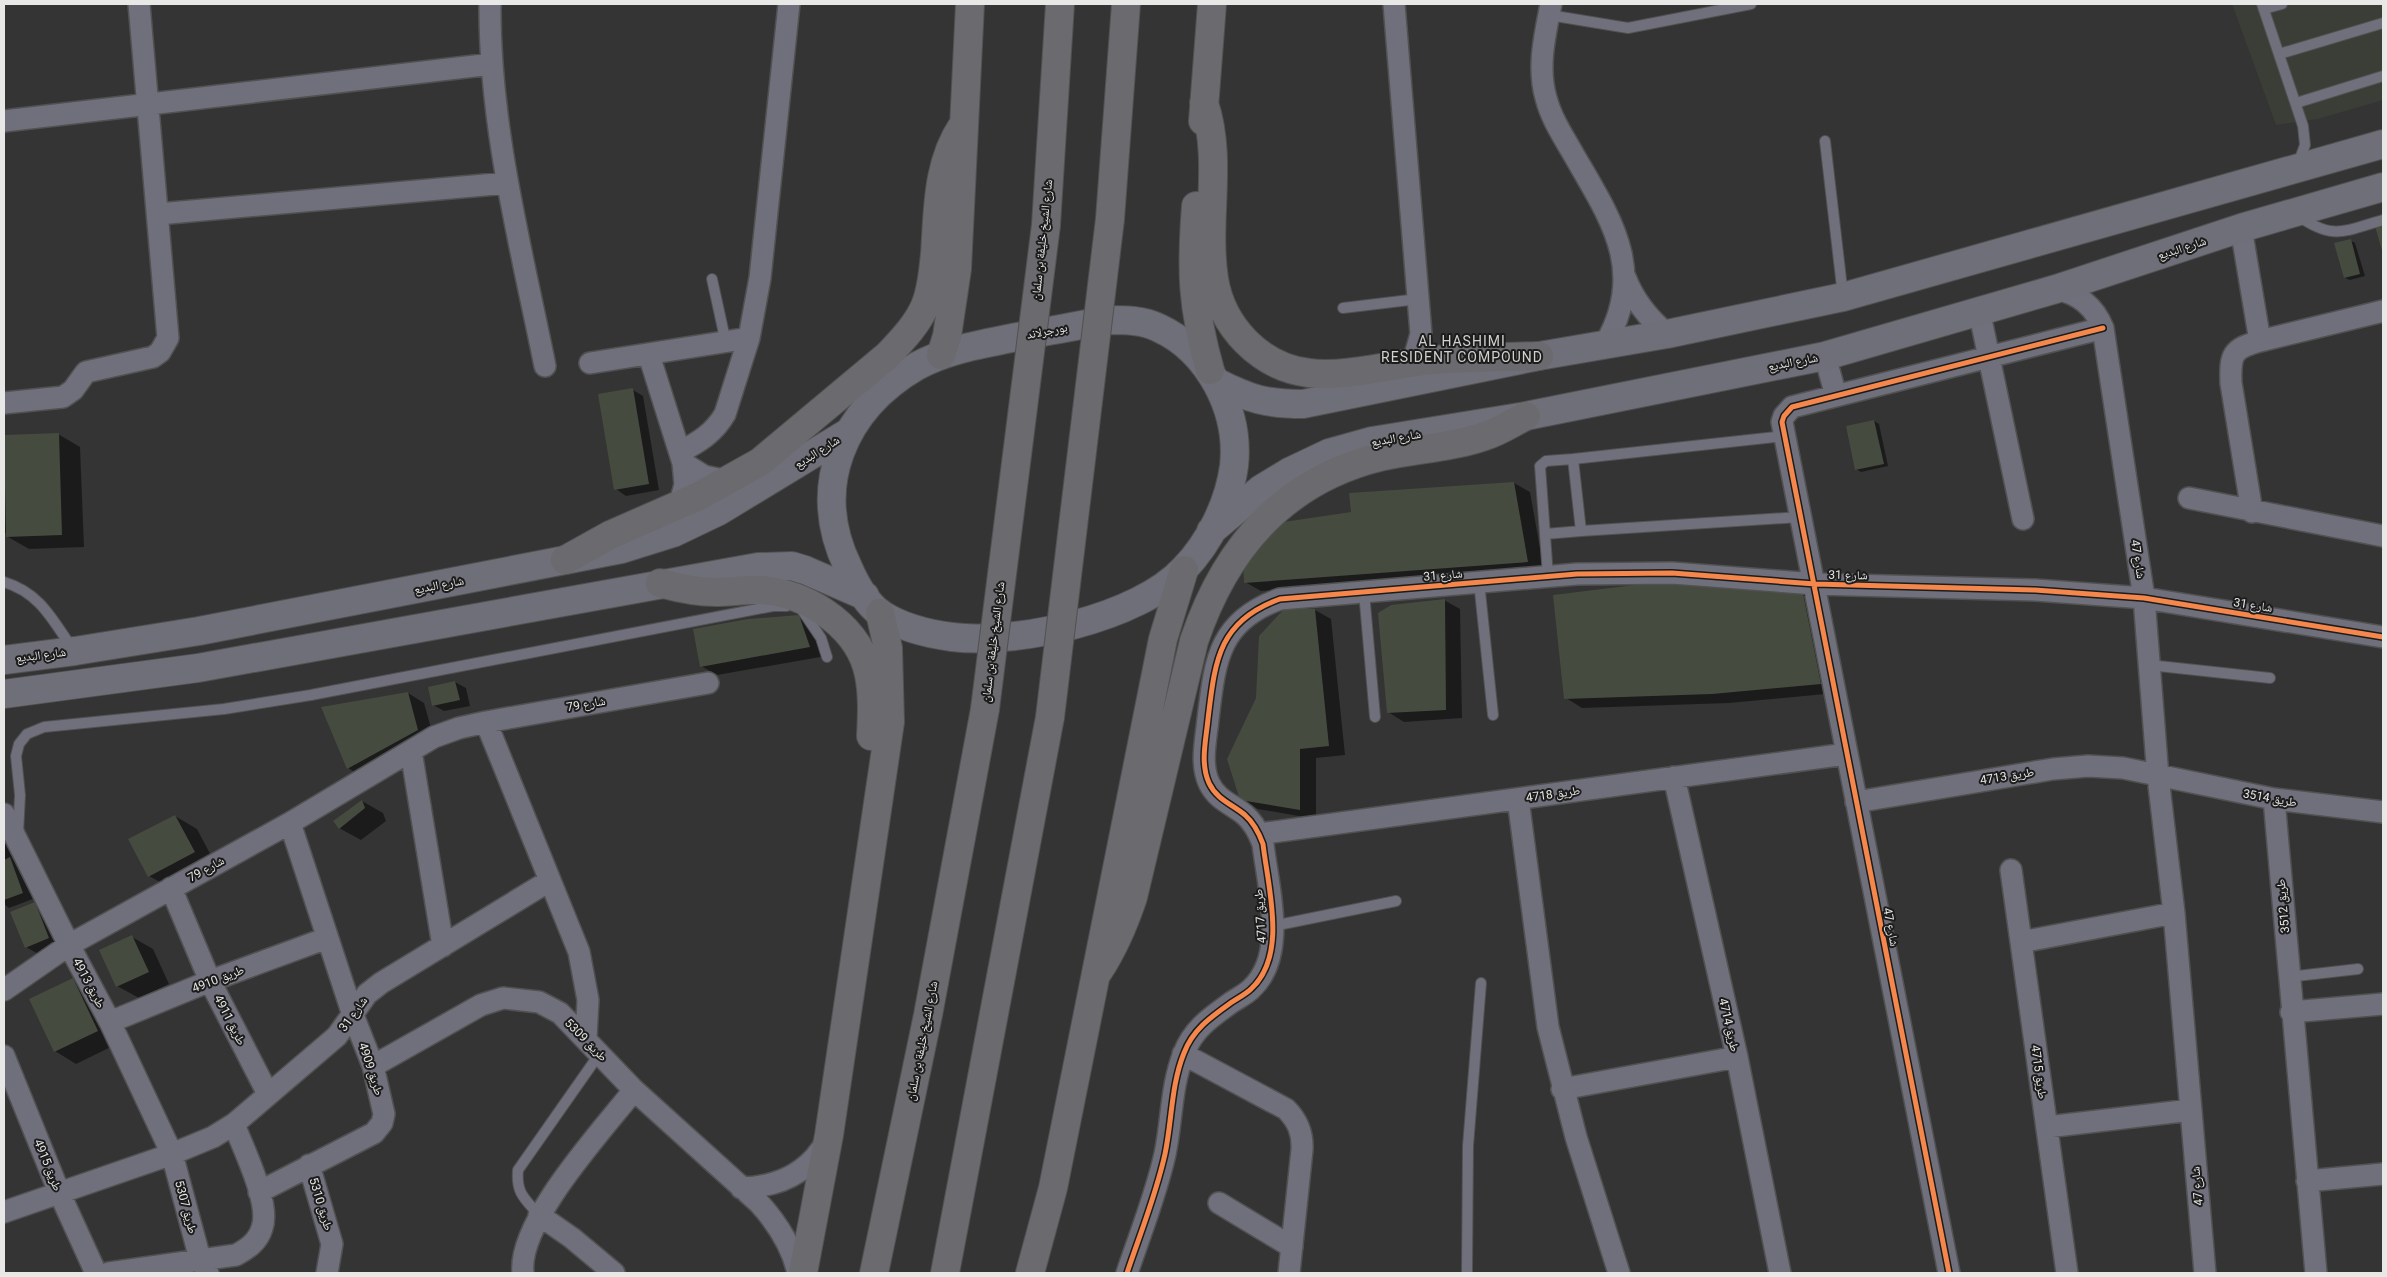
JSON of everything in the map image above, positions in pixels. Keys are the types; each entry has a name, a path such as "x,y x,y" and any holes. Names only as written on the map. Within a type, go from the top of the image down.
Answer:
{"highway":[{"path":"941,355 947,336 957,269 970,4"},
{"name":"شارع الشيخ خليفة بن سلمان","path":"874,1273 928,1015 985,709 1046,225 1060,4"},
{"path":"945,1273 1050,717 1110,219 1126,4"},
{"path":"1212,4 1192,264 1196,315 1214,376"},
{"path":"1204,102 1212,126 1212,251 1214,280 1221,305 1230,325 1264,357 1287,368 1310,373 1341,372 1422,353 1539,356"},
{"path":"565,560 610,535 679,506 760,462 888,355 925,307 932,285 940,194 946,159 952,141 963,125"},
{"path":"1098,972 1117,940 1133,896 1194,641 1209,600 1233,557 1251,534 1272,513 1322,479 1349,467 1380,457 1487,436 1526,416"},
{"path":"1030,1273 1053,1188 1098,972 1161,647 1184,570"},
{"path":"660,583 687,590 714,592 768,590 796,596 820,608 842,626 858,648 869,673 872,700 869,780 875,831"},
{"path":"803,1273 829,1135 890,722 891,701 888,648 872,605"}],"main road":[{"path":"1214,376 1249,398 1273,403 1303,404 1539,356 1667,334 1843,297 2383,144"},
{"name":"شارع البديع","path":"1211,531 1261,490 1289,472 1329,453 1372,441 1526,416 1825,356 2056,289 2241,228 2383,187"},
{"name":"بورجرلاند","path":"1108,320 1132,320 1158,327 1175,338 1214,376 1231,423 1234,464 1224,505 1211,531 1184,570 1155,594 1128,607 1085,623 1022,634 973,640 938,635 909,626 872,605 841,552 834,528 831,504 835,471 855,420 887,389 916,367 941,355 968,346 1108,320"},
{"name":"شارع البديع","path":"5,658 74,651 199,631 622,549 673,533 746,496 849,432"},
{"path":"6,696 198,668 660,583 758,567 792,566 816,573 872,605"}],"street":[{"path":"4,403 63,397 73,390 82,375 90,370 146,359 160,352 168,338 139,4"},
{"path":"490,4 492,64 507,183 545,366"},
{"path":"682,457 720,424 726,414 749,338 760,278 789,4"},
{"path":"1394,4 1422,353"},
{"path":"1550,9 1542,55 1542,76 1546,98 1553,118 1613,224 1621,249 1625,275 1625,292 1621,310 1605,344"},
{"path":"4,121 492,64"},
{"path":"158,214 507,183"},
{"path":"2241,228 2260,341"},
{"path":"1625,275 1639,305 1652,321 1667,334"},
{"name":"شارع 47","path":"2056,289 2066,291 2085,302 2099,318 2103,328 2144,598 2158,777 2174,914 2205,1273"},
{"path":"1979,310 2023,518"},
{"path":"2252,512 2230,383 2230,364 2234,352 2244,346 2260,341 2383,311"},
{"name":"شارع 47","path":"1949,1273 1782,422 1787,411 1792,407 1990,355 2103,328"},
{"path":"590,363 749,338"},
{"path":"649,355 682,457 685,485 679,506"},
{"path":"1825,356 1836,396"},
{"path":"682,457 704,476 728,481"},
{"path":"2189,498 2252,512 2383,536"},
{"name":"شارع 31","path":"1280,600 1548,576 1672,573 1815,584 2035,590 2144,598 2383,637"},
{"name":"طريق 4717","path":"1127,1273 1160,1177 1174,1089 1183,1054 1190,1040 1205,1021 1251,990 1262,976 1270,960 1273,926 1263,844 1259,834 1246,816 1217,795 1207,776 1204,755 1214,670 1218,653 1231,631 1250,614 1280,600"},
{"name":"شارع 79","path":"4,990 69,945 290,823 442,734 486,722 708,683"},
{"path":"486,722 570,929 585,975 593,1045"},
{"path":"410,751 443,946"},
{"name":"طريق 4718","path":"1259,834 1846,754"},
{"name":"طريق 4713","path":"1856,802 2053,769 2088,766 2123,768 2158,777"},
{"name":"طريق 4714","path":"1674,777 1737,1058 1780,1273"},
{"name":"طريق 3514","path":"2158,777 2274,800 2383,812"},
{"path":"1518,799 1548,1027 1562,1089 1620,1273"},
{"name":"طريق 3512","path":"2274,800 2291,1012 2316,1273"},
{"name":"طريق 4913","path":"4,814 69,945 110,1022 172,1154"},
{"name":"طريق 4909","path":"259,1192 309,1165 368,1137 379,1129 384,1114 373,1066 353,1016 326,938 290,823"},
{"name":"طريق 4715","path":"2011,870 2067,1273"},
{"name":"شارع 31","path":"4,1212 172,1154 213,1137 234,1124 337,1036 367,994 374,988 549,881"},
{"name":"طريق 4911","path":"171,888 210,981 268,1094"},
{"path":"2021,942 2174,914"},
{"name":"طريق 4910","path":"110,1022 210,981 326,938"},
{"name":"طريق 5309","path":"373,1066 481,1005 503,998 540,1002 560,1013 593,1045 634,1090 759,1203 775,1220 787,1240 798,1273"},
{"path":"2291,1012 2383,1004"},
{"path":"1183,1054 1286,1109 1297,1123 1302,1141 1302,1150 1289,1273"},
{"name":"طريق 4915","path":"4,1056 59,1192 96,1273"},
{"path":"1562,1089 1737,1058"},
{"path":"523,1273 527,1243 539,1215 553,1194 634,1090"},
{"path":"2047,1127 2191,1110"},
{"path":"110,1273 204,1266 248,1249 257,1239 263,1227 259,1192 234,1124"},
{"path":"741,1188 760,1188 794,1176 808,1165 820,1151 829,1135"},
{"name":"طريق 5307","path":"172,1154 204,1266"},
{"name":"طريق 5310","path":"309,1165 332,1244 327,1273"},
{"path":"2307,1181 2383,1174"},
{"path":"1219,1203 1292,1247"},
{"path":"539,1215 572,1238 614,1273"}],"lane":[{"path":"1550,9 1628,28 1751,4"},
{"path":"2282,4 2263,7 2306,138 2303,153 2296,168"},
{"path":"2279,54 2383,23"},
{"path":"2296,103 2383,76"},
{"path":"1825,141 1843,297"},
{"path":"2294,213 2316,228 2326,231 2339,232 2383,220"},
{"path":"712,279 726,343"},
{"path":"1343,308 1418,299"},
{"path":"1548,576 1540,466 1546,461 1784,436"},
{"path":"1573,459 1581,531"},
{"path":"1545,534 1800,517"},
{"path":"4,582 19,587 38,600 74,651"},
{"path":"1479,582 1493,715"},
{"path":"1364,592 1375,717"},
{"path":"18,842 20,795 16,756 19,744 27,734 44,726 224,709 301,697 773,606 799,606 821,638 827,657"},
{"path":"2149,665 2270,678"},
{"path":"1273,926 1396,901"},
{"path":"2288,977 2358,969"},
{"path":"1467,1273 1468,1146 1481,983"},
{"path":"539,1215 520,1194 517,1186 518,1170 593,1045"}],"shaded area":[{"path":"2232,4 2383,4 2383,100 2318,119 2276,125"}],"building":[{"path":"2383,224 2383,254 2375,226"},
{"path":"2351,239 2360,274 2344,278 2334,243"},
{"path":"633,388 649,484 614,490 598,394"},
{"path":"1874,420 1884,464 1855,470 1846,426"},
{"path":"59,433 62,535 6,537 4,435"},
{"path":"1514,482 1528,562 1244,583 1243,558 1277,523 1351,512 1349,493"},
{"path":"1676,580 1803,593 1821,684 1712,694 1564,699 1553,595"},
{"path":"1445,599 1446,710 1387,713 1378,613 1391,605"},
{"path":"1284,609 1315,609 1329,746 1300,749 1300,810 1240,800 1227,759 1256,698 1259,636"},
{"path":"799,615 810,647 700,667 693,629 748,619"},
{"path":"455,681 460,700 432,706 428,687"},
{"path":"408,692 418,730 347,769 321,707"},
{"path":"362,800 365,808 339,829 333,821"},
{"path":"175,815 195,852 148,877 128,839"},
{"path":"10,857 23,893 4,900 4,860"},
{"path":"35,902 49,938 25,948 10,912"},
{"path":"132,935 149,972 116,987 99,950"},
{"path":"73,978 98,1031 54,1052 29,999"}],"cycle path":[{"path":"1949,1273 1782,422 1784,416 1792,407 2103,328"},
{"path":"1127,1273 1165,1154 1172,1103 1184,1053 1192,1037 1210,1018 1251,989 1262,975 1269,958 1273,920 1263,844 1256,828 1248,818 1220,798 1212,789 1206,775 1204,759 1213,679 1223,646 1232,631 1259,608 1280,599 1577,574 1672,573 1815,584 2035,590 2144,598 2383,637"}],"district":[{"name":"AL HASHIMI RESIDENT COMPOUND","path":"1462,350"}]}
